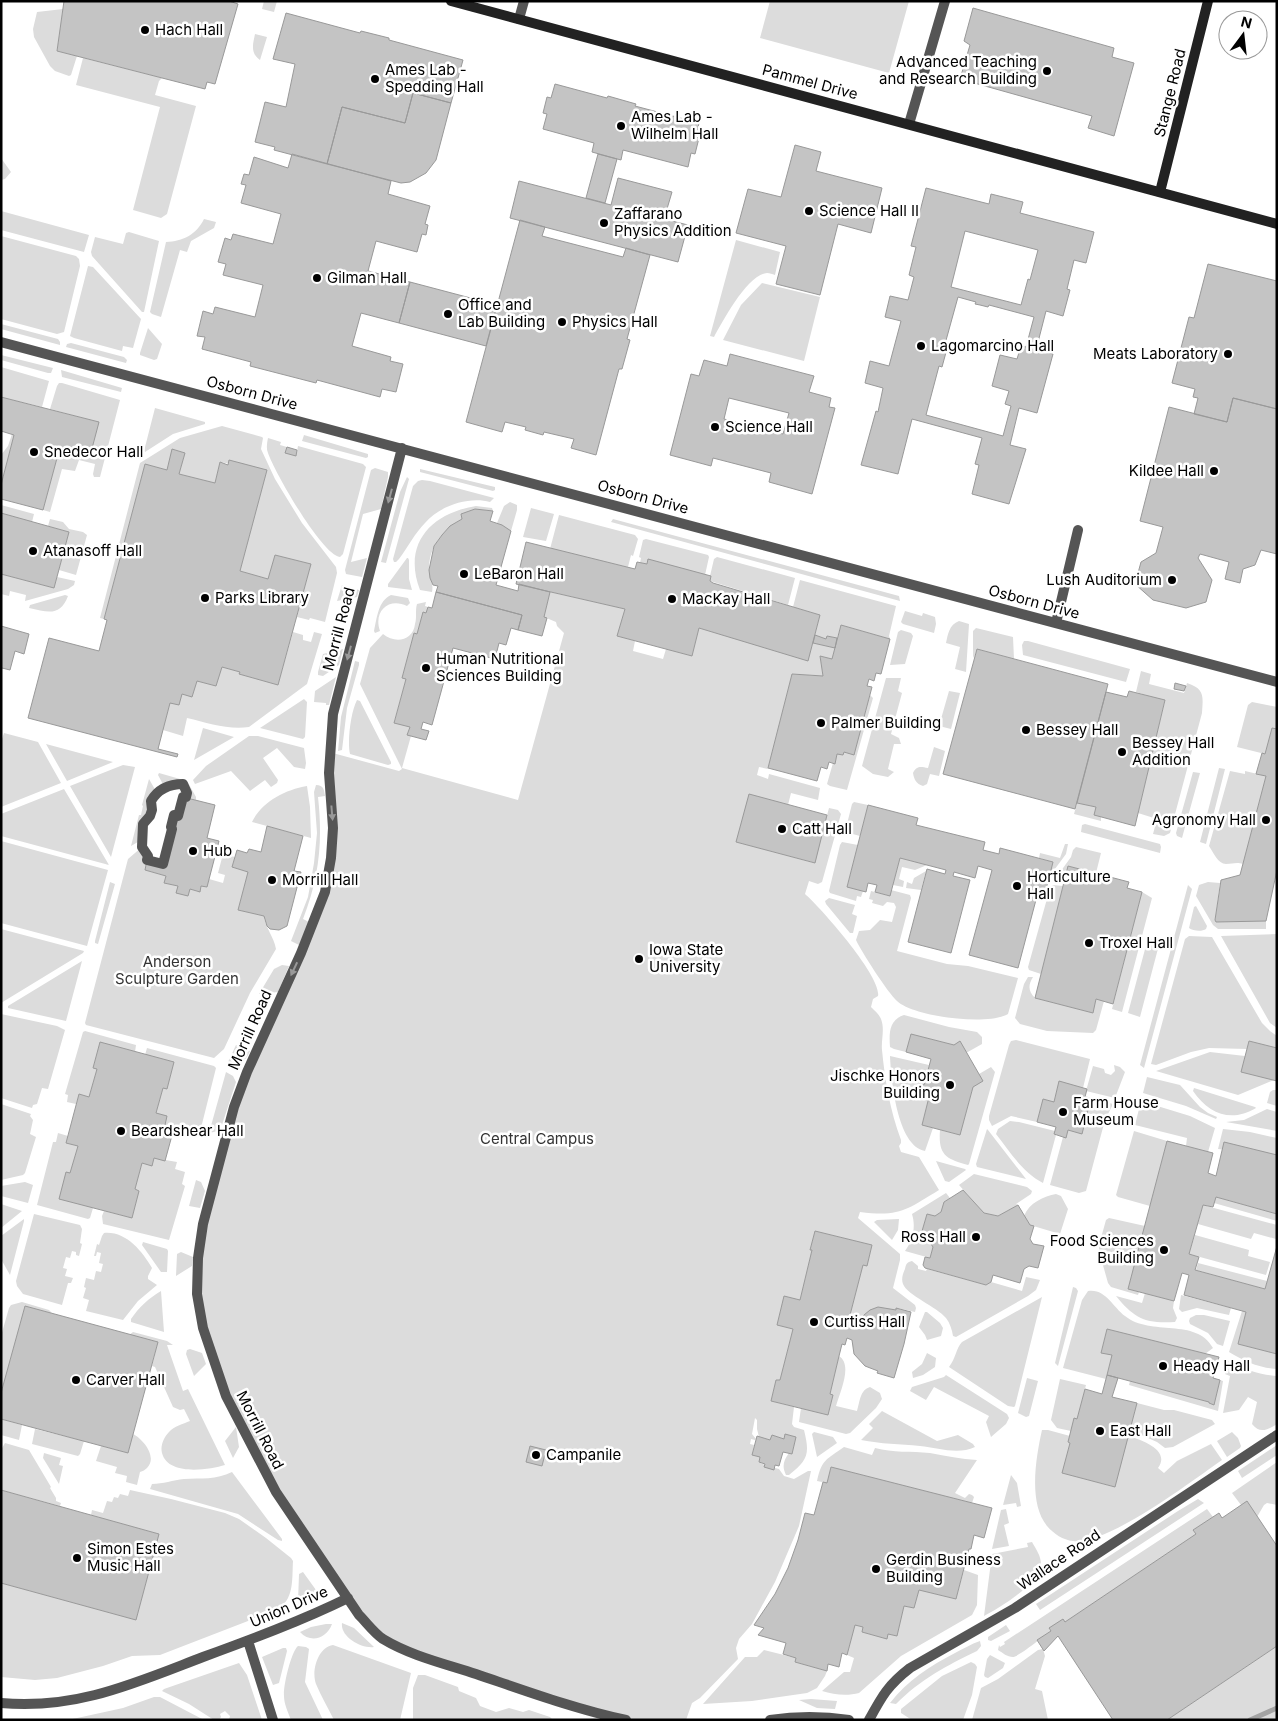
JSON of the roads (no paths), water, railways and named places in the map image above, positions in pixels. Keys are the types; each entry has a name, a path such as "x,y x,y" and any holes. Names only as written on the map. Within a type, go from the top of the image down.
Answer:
{"street":[{"name":"Pammel Drive","path":"451,1 1277,224"},
{"path":"519,19 524,1"},
{"path":"909,124 945,1"},
{"name":"Stange Road","path":"1160,192 1208,1"},
{"name":"Osborn Drive","path":"1,342 1277,682"},
{"name":"Morrill Road","path":"348,1598 276,1492 226,1396 203,1328 197,1294 198,1258 203,1224 234,1107 247,1072 301,953 326,892 333,828 329,774 333,714 402,448"},
{"path":"1056,623 1078,530"},
{"path":"182,784 187,793 186,797 183,796 178,816 174,815 163,864 147,860 148,856 142,847 143,824 147,820 152,810 151,801 157,793 170,785 182,784"},
{"name":"Wallace Road","path":"868,1720 884,1692 910,1668 1015,1608 1277,1434"},
{"name":"Union Drive","path":"1,1703 22,1705 52,1704 79,1699 140,1681 248,1641 348,1598 359,1615 374,1631 394,1645 584,1710 626,1720"},
{"path":"248,1641 274,1720"},
{"path":"770,1720 834,1717 849,1720"}],"waterway":[{"path":"1250,1720 1277,1708"}],"place":[{"name":"Hach Hall","path":"145,30"},
{"name":"Advanced Teaching and Research Building","path":"1047,71"},
{"name":"Ames Lab - Spedding Hall","path":"375,79"},
{"name":"Ames Lab - Wilhelm Hall","path":"621,126"},
{"name":"Science Hall II","path":"809,211"},
{"name":"Zaffarano Physics Addition","path":"604,223"},
{"name":"Gilman Hall","path":"317,278"},
{"name":"Office and Lab Building","path":"448,314"},
{"name":"Physics Hall","path":"562,322"},
{"name":"Lagomarcino Hall","path":"921,346"},
{"name":"Meats Laboratory","path":"1228,354"},
{"name":"Science Hall","path":"715,427"},
{"name":"Snedecor Hall","path":"34,452"},
{"name":"Kildee Hall","path":"1214,471"},
{"name":"Atanasoff Hall","path":"33,551"},
{"name":"LeBaron Hall","path":"464,574"},
{"name":"Lush Auditorium","path":"1172,580"},
{"name":"Parks Library","path":"205,598"},
{"name":"MacKay Hall","path":"672,599"},
{"name":"Human Nutritional Sciences Building","path":"426,668"},
{"name":"Palmer Building","path":"821,723"},
{"name":"Bessey Hall","path":"1026,730"},
{"name":"Bessey Hall Addition","path":"1122,752"},
{"name":"Agronomy Hall","path":"1266,820"},
{"name":"Catt Hall","path":"782,829"},
{"name":"Hub","path":"193,851"},
{"name":"Morrill Hall","path":"272,880"},
{"name":"Horticulture Hall","path":"1017,886"},
{"name":"Troxel Hall","path":"1089,943"},
{"name":"Iowa State University","path":"639,959"},
{"name":"Jischke Honors Building","path":"950,1085"},
{"name":"Farm House Museum","path":"1063,1112"},
{"name":"Beardshear Hall","path":"121,1131"},
{"name":"Ross Hall","path":"976,1237"},
{"name":"Food Sciences Building","path":"1164,1250"},
{"name":"Curtiss Hall","path":"814,1322"},
{"name":"Heady Hall","path":"1163,1366"},
{"name":"Carver Hall","path":"76,1380"},
{"name":"East Hall","path":"1100,1431"},
{"name":"Campanile","path":"536,1455"},
{"name":"Simon Estes Music Hall","path":"77,1558"},
{"name":"Gerdin Business Building","path":"876,1569"}],"park label":[{"name":"Anderson Sculpture Garden","path":"177,970"},
{"name":"Central Campus","path":"537,1139"}]}
